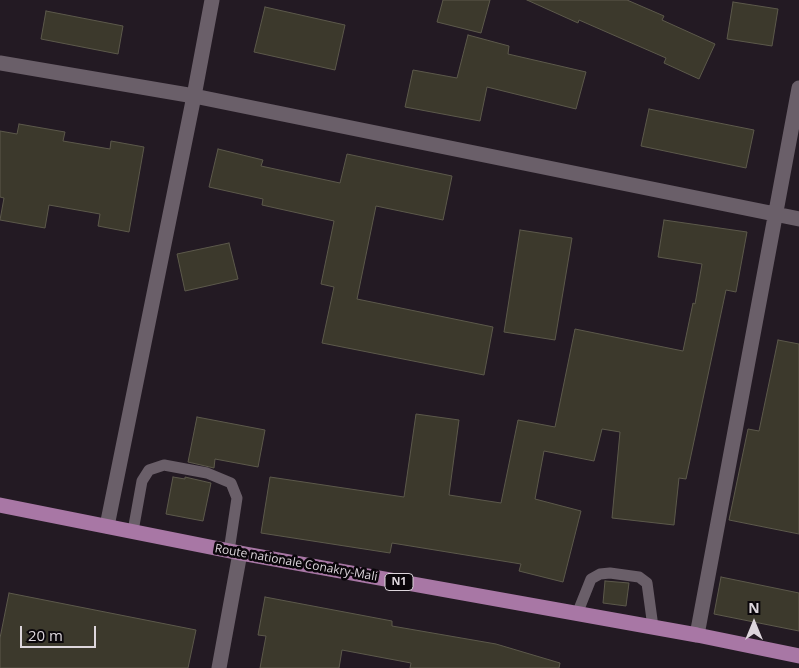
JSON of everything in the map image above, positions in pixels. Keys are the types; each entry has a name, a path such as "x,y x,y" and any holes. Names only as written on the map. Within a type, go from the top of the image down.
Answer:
{"highway":[{"name":"Route nationale Conakry-Mali","path":"0,505 234,552 697,635 799,656"}],"street":[{"path":"107,526 212,0"},
{"path":"0,63 194,96 799,219"},
{"path":"697,635 799,88"},
{"path":"219,668 234,552"}],"lane":[{"path":"133,531 142,481 149,470 164,465 207,473 231,483 237,498 234,552"},
{"path":"577,614 591,579 595,576 610,573 639,577 647,583 653,627"}],"building":[{"path":"443,0 490,0 481,33 437,22"},
{"path":"527,0 627,0 664,16 662,20 715,44 699,79 664,63 666,58 579,20 578,23"},
{"path":"733,2 778,9 772,46 727,39"},
{"path":"265,7 345,25 335,70 254,52"},
{"path":"46,11 123,26 118,54 41,39"},
{"path":"468,35 509,46 508,54 586,72 576,109 487,87 480,121 405,107 413,70 457,78"},
{"path":"649,109 754,130 746,168 641,146"},
{"path":"19,124 65,132 63,141 110,149 111,141 144,147 129,232 98,226 100,214 49,205 45,228 0,220 4,198 0,197 0,131 17,134"},
{"path":"218,149 263,160 261,166 340,183 347,154 452,176 443,220 376,206 357,299 493,327 484,375 322,343 334,287 321,284 334,221 262,205 263,199 209,187"},
{"path":"664,220 747,232 736,292 726,290 686,479 679,478 674,525 612,518 620,432 602,429 594,461 544,451 535,499 581,511 563,582 519,571 521,564 392,543 390,553 261,533 270,477 404,497 416,414 459,420 449,495 501,503 518,420 555,427 575,329 683,351 693,303 695,304 702,264 658,257"},
{"path":"520,230 572,238 555,340 504,332"},
{"path":"229,243 238,279 185,291 177,254"},
{"path":"778,340 799,344 799,534 729,520 748,429 759,431"},
{"path":"197,417 265,430 258,467 215,459 214,468 188,462"},
{"path":"173,477 185,479 185,477 211,483 203,521 166,514"},
{"path":"721,577 799,593 799,631 714,614"},
{"path":"605,581 629,583 626,606 603,603"},
{"path":"9,593 196,630 188,668 0,668 0,638"},
{"path":"265,597 392,621 392,626 496,644 560,663 559,668 410,668 411,663 342,650 339,668 260,668 266,636 258,635"}]}
